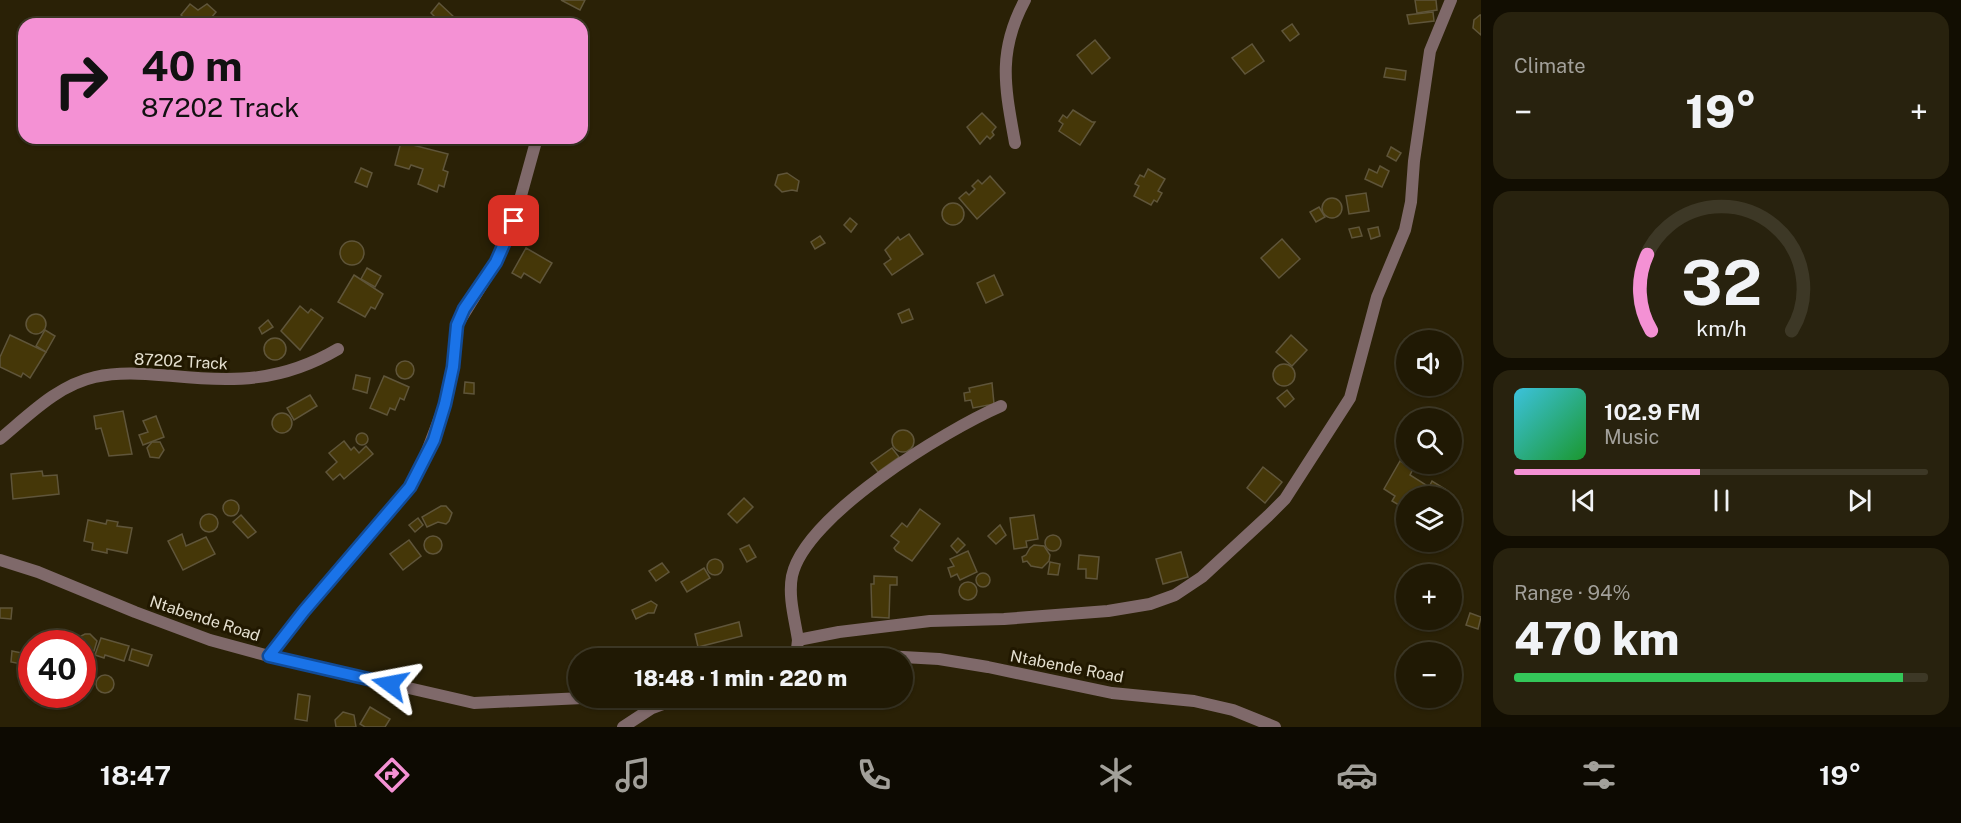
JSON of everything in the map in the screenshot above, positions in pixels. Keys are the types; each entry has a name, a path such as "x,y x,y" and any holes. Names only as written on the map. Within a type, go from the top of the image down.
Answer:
{"street":[{"path":"1015,142 1004,77 1005,56 1018,14 1025,0"},
{"path":"798,640 839,632 930,621 1004,619 1108,611 1150,604 1175,595 1202,578 1268,516 1285,499 1350,398 1377,297 1405,230 1411,202 1414,161 1430,51 1451,0"},
{"path":"269,656 304,611 410,487 434,440 447,394 457,325 464,309 496,262 504,246 514,221 535,144"},
{"name":"87202 Track","path":"0,439 61,389 96,376 147,373 225,381 248,380 275,376 300,368 338,349"},
{"path":"797,648 792,577 800,556 811,539 870,486 942,436 1001,406"},
{"name":"Ntabende Road","path":"0,560 38,572 210,640 269,656 474,703 568,699"},
{"name":"Ntabende Road","path":"913,658 978,665 1112,693 1194,701 1233,710 1275,727"},
{"path":"623,727 652,708"}],"building":[{"path":"561,0 585,0 580,10"},
{"path":"1415,0 1436,0 1437,10 1417,13"},
{"path":"439,3 454,17 436,18 431,13"},
{"path":"190,4 198,10 207,4 216,12 211,18 182,18 181,15"},
{"path":"1433,12 1434,21 1409,24 1407,15"},
{"path":"1480,15 1481,35 1473,28 1474,20"},
{"path":"1292,24 1299,34 1290,41 1282,31"},
{"path":"1095,40 1110,58 1092,74 1077,55"},
{"path":"1252,44 1264,61 1245,74 1232,58"},
{"path":"1386,68 1406,71 1405,80 1384,77"},
{"path":"1073,110 1095,122 1080,145 1059,131 1063,124 1059,121 1063,115 1067,118"},
{"path":"982,113 996,127 992,132 994,135 990,139 987,136 980,144 967,127"},
{"path":"400,144 448,154 443,170 448,172 444,187 439,185 437,192 418,184 423,169 411,165 409,169 395,165"},
{"path":"1391,147 1401,153 1396,161 1387,156"},
{"path":"1380,166 1389,171 1382,187 1365,179 1369,169 1377,173"},
{"path":"361,168 372,173 367,187 355,182"},
{"path":"1148,169 1165,179 1158,191 1162,193 1157,202 1154,200 1151,205 1134,196 1139,186 1135,184 1140,175 1144,177"},
{"path":"787,173 799,181 797,191 782,192 775,185 778,175"},
{"path":"990,176 1005,193 977,219 959,198 966,192 969,195 975,189 972,186 978,180 982,184"},
{"path":"1366,193 1369,211 1349,214 1346,196"},
{"path":"1332,198 1339,201 1342,208 1339,215 1332,218 1325,215 1322,208 1325,201"},
{"path":"953,203 961,206 964,214 961,222 953,225 945,222 942,214 945,206"},
{"path":"1319,207 1325,217 1316,222 1310,212"},
{"path":"850,218 857,224 851,232 844,225"},
{"path":"1359,227 1362,236 1352,238 1349,229"},
{"path":"1378,227 1380,236 1371,239 1368,229"},
{"path":"909,234 923,254 892,275 884,264 891,259 885,250 898,237 900,240"},
{"path":"820,236 825,243 815,249 811,242"},
{"path":"1282,239 1300,259 1279,278 1261,258"},
{"path":"352,241 360,245 364,253 360,261 352,265 344,261 340,253 344,245"},
{"path":"526,248 552,263 540,283 524,273 521,278 512,273"},
{"path":"367,268 381,276 375,287 361,279"},
{"path":"354,275 383,294 375,309 371,307 365,317 338,302"},
{"path":"994,275 1003,295 986,303 977,283"},
{"path":"300,306 308,313 311,309 323,318 300,350 281,331"},
{"path":"909,309 913,319 902,323 898,314"},
{"path":"36,314 43,317 46,324 43,331 36,334 29,331 26,324 29,317"},
{"path":"268,320 273,327 262,334 259,328"},
{"path":"45,330 55,336 46,352 36,346"},
{"path":"10,335 46,352 30,378 23,373 21,377 0,367 0,357"},
{"path":"1291,335 1307,350 1292,366 1276,352"},
{"path":"275,338 285,345 286,349 279,359 275,360 265,353 264,349 271,339"},
{"path":"405,361 411,364 414,370 411,376 405,379 399,376 396,370 399,364"},
{"path":"1284,364 1292,367 1295,375 1292,383 1284,386 1276,383 1273,375 1276,367"},
{"path":"356,375 370,378 367,393 353,389"},
{"path":"384,376 409,387 404,400 400,398 395,410 390,408 387,415 370,408"},
{"path":"465,382 474,383 474,394 464,393"},
{"path":"992,383 994,404 973,408 971,400 965,401 964,393 970,392 969,388"},
{"path":"1287,390 1294,399 1285,407 1277,398"},
{"path":"310,395 317,406 294,420 287,408"},
{"path":"123,411 132,454 109,456 101,428 96,429 94,416"},
{"path":"278,413 286,413 292,419 292,427 286,433 278,433 272,427 272,419"},
{"path":"156,416 164,437 143,445 139,435 148,432 143,421"},
{"path":"903,430 911,433 914,441 911,449 903,452 895,449 892,441 895,433"},
{"path":"364,433 368,439 364,445 360,445 356,437"},
{"path":"344,441 351,450 354,447 359,453 366,446 373,454 344,479 340,474 333,480 326,472 337,462 329,453"},
{"path":"152,442 160,442 164,450 159,458 150,457 147,448"},
{"path":"892,448 899,457 878,472 871,463"},
{"path":"1263,467 1282,482 1265,503 1247,488"},
{"path":"1396,468 1396,474 1410,474 1427,486 1396,486 1396,503 1392,501 1395,496 1384,489"},
{"path":"42,471 43,476 57,475 59,494 13,499 11,474"},
{"path":"1432,481 1440,486 1430,486"},
{"path":"744,498 753,507 737,523 728,514"},
{"path":"231,500 239,508 231,516 223,508"},
{"path":"441,506 446,506 452,513 449,521 446,524 438,522 427,527 422,517"},
{"path":"920,509 940,524 912,561 896,551 894,548 899,542 891,536 902,523 907,527"},
{"path":"205,514 213,514 218,519 216,530 205,532 200,527 200,519"},
{"path":"241,515 256,532 248,538 233,522"},
{"path":"1034,515 1038,539 1026,541 1027,547 1014,549 1010,518"},
{"path":"418,518 423,525 415,532 409,525"},
{"path":"88,520 106,524 107,520 118,522 117,526 132,528 127,553 107,549 107,553 92,550 93,543 84,541"},
{"path":"1000,525 1006,535 996,544 988,536"},
{"path":"182,534 186,546 206,537 215,554 183,570 168,541"},
{"path":"1053,535 1059,537 1061,543 1059,549 1053,551 1047,549 1045,543 1047,537"},
{"path":"433,536 439,539 442,545 439,551 433,554 427,551 424,545 427,539"},
{"path":"958,538 965,545 957,553 951,546"},
{"path":"409,540 421,556 403,570 390,554"},
{"path":"749,545 756,557 747,562 740,549"},
{"path":"1034,545 1044,546 1050,555 1049,561 1042,568 1031,566 1027,561 1023,562 1022,557"},
{"path":"968,551 977,572 960,580 957,574 951,577 948,568 954,566 950,559"},
{"path":"1181,552 1188,577 1163,584 1156,559"},
{"path":"1079,555 1099,557 1097,579 1086,578 1086,569 1078,569"},
{"path":"712,559 718,559 723,567 721,573 712,575 707,570 707,564"},
{"path":"1050,562 1060,564 1058,575 1048,574"},
{"path":"662,563 669,572 656,581 649,571"},
{"path":"704,568 710,578 687,592 681,582"},
{"path":"983,573 988,575 990,580 988,585 983,587 978,585 976,580 978,575"},
{"path":"874,576 897,577 897,585 890,585 889,618 872,617 871,584 874,584"},
{"path":"964,582 972,582 977,587 975,598 964,600 959,595 959,587"},
{"path":"651,601 657,605 654,613 648,613 636,619 632,610"},
{"path":"0,608 12,608 11,619 0,618"},
{"path":"1470,613 1481,617 1478,629 1466,625"},
{"path":"739,622 742,636 698,647 695,634"},
{"path":"101,638 129,646 124,661 105,655 104,658 96,655"},
{"path":"132,649 152,655 148,666 129,660"},
{"path":"12,651 18,652 18,663 11,662"},
{"path":"105,675 113,681 111,690 105,693 99,690 96,684 99,678"},
{"path":"298,694 310,696 307,721 295,719"},
{"path":"370,707 390,719 385,727 365,727 360,724"},
{"path":"343,712 354,715 356,727 336,727 335,720"}],"route":[{"path":"390,684 269,656 304,611 410,487 434,440 445,404 453,367 457,325 464,309 496,262 514,221"}]}
